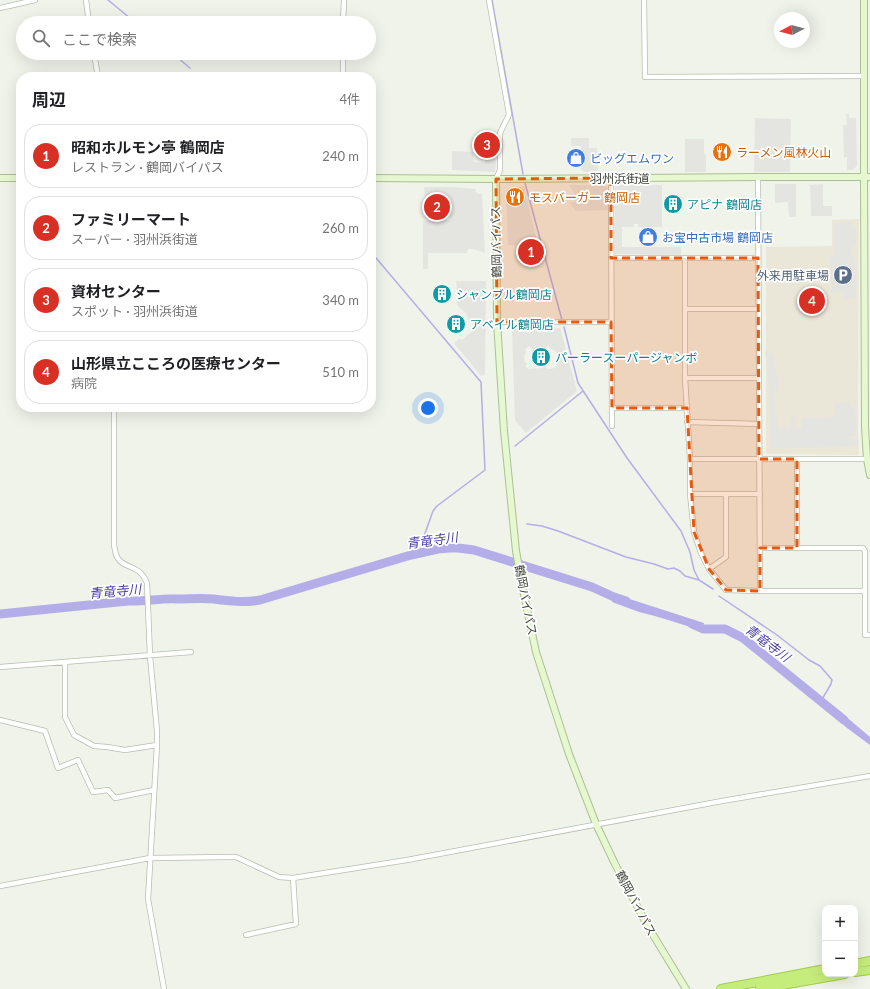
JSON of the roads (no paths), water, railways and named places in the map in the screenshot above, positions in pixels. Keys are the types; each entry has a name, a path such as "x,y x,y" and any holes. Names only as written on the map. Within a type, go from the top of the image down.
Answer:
{"highway":[{"path":"858,963 870,961"},
{"path":"720,989 822,970"},
{"path":"858,972 870,970"},
{"path":"760,989 828,977"}],"main road":[{"path":"864,0 867,13 863,76 867,177 865,427 867,459 870,475"},
{"name":"羽州浜街道","path":"376,178 496,179 867,177"},
{"path":"0,178 16,178"},
{"name":"鶴岡バイパス","path":"496,179 498,322 504,431 516,551 536,652 571,761 596,824 647,925 686,989"}],"street":[{"path":"0,8 35,0"},
{"path":"86,0 88,16"},
{"path":"344,0 344,16"},
{"path":"489,0 509,114 500,134 500,170 496,179"},
{"path":"644,0 645,77 863,76"},
{"path":"95,60 97,72"},
{"path":"343,60 343,72"},
{"path":"758,177 760,591"},
{"path":"611,178 612,426"},
{"path":"611,258 758,258"},
{"path":"685,258 685,378 690,459 690,494 694,532 701,553 709,569 726,590 865,590"},
{"path":"685,309 758,309"},
{"path":"498,322 611,322"},
{"path":"685,378 759,378"},
{"path":"612,408 687,408"},
{"path":"114,412 115,553 120,562 136,569 141,573 147,583 150,656 156,715 157,745 148,899 164,989"},
{"path":"687,422 759,424"},
{"path":"690,459 867,459"},
{"path":"797,459 797,548"},
{"path":"690,494 760,494"},
{"path":"709,569 726,557 726,494"},
{"path":"760,548 863,548 865,551 865,635 870,635"},
{"path":"0,667 191,652"},
{"path":"65,662 65,716 74,735 94,746 125,750 157,745"},
{"path":"0,720 45,731 58,768 78,760 93,792 108,790 115,798 154,790"},
{"path":"0,886 150,858 229,856 236,857 279,876 293,878 402,861 596,824 870,776"},
{"path":"246,935 296,924 293,878"}],"waterway":[{"path":"108,0 127,16"},
{"path":"492,0 523,174"},
{"path":"180,60 190,68"},
{"path":"525,183 562,320"},
{"path":"376,258 481,382 485,470 437,506 433,511 423,539"},
{"path":"564,327 578,383 627,458 681,531 690,552 694,570 699,580"},
{"path":"515,446 583,391"},
{"path":"527,524 542,526 558,531 626,557 668,569 674,568 685,576 699,580 713,589"},
{"name":"青竜寺川","path":"419,553 421,548"},
{"name":"青竜寺川","path":"0,614 128,601 164,599 254,601 411,555 450,548 474,550 592,587 626,601"},
{"path":"719,596 777,635 809,660 820,666 832,680 821,701"},
{"name":"青竜寺川","path":"692,624 703,629 725,629 743,638 844,720"}],"place":[{"name":"資材センター","path":"487,145"},
{"name":"ラーメン風林火山","path":"722,152"},
{"name":"ビッグエムワン","path":"576,158"},
{"name":"モスバーガー 鶴岡店","path":"515,197"},
{"name":"アピナ 鶴岡店","path":"673,204"},
{"name":"ファミリーマート","path":"437,207"},
{"name":"お宝中古市場 鶴岡店","path":"648,237"},
{"name":"昭和ホルモン亭 鶴岡店","path":"531,252"},
{"name":"外来用駐車場","path":"843,275"},
{"name":"シャンブル鶴岡店","path":"442,294"},
{"name":"山形県立こころの医療センター","path":"812,301"},
{"name":"アベイル鶴岡店","path":"456,324"},
{"name":"パーラースーパージャンボ","path":"541,357"}]}
